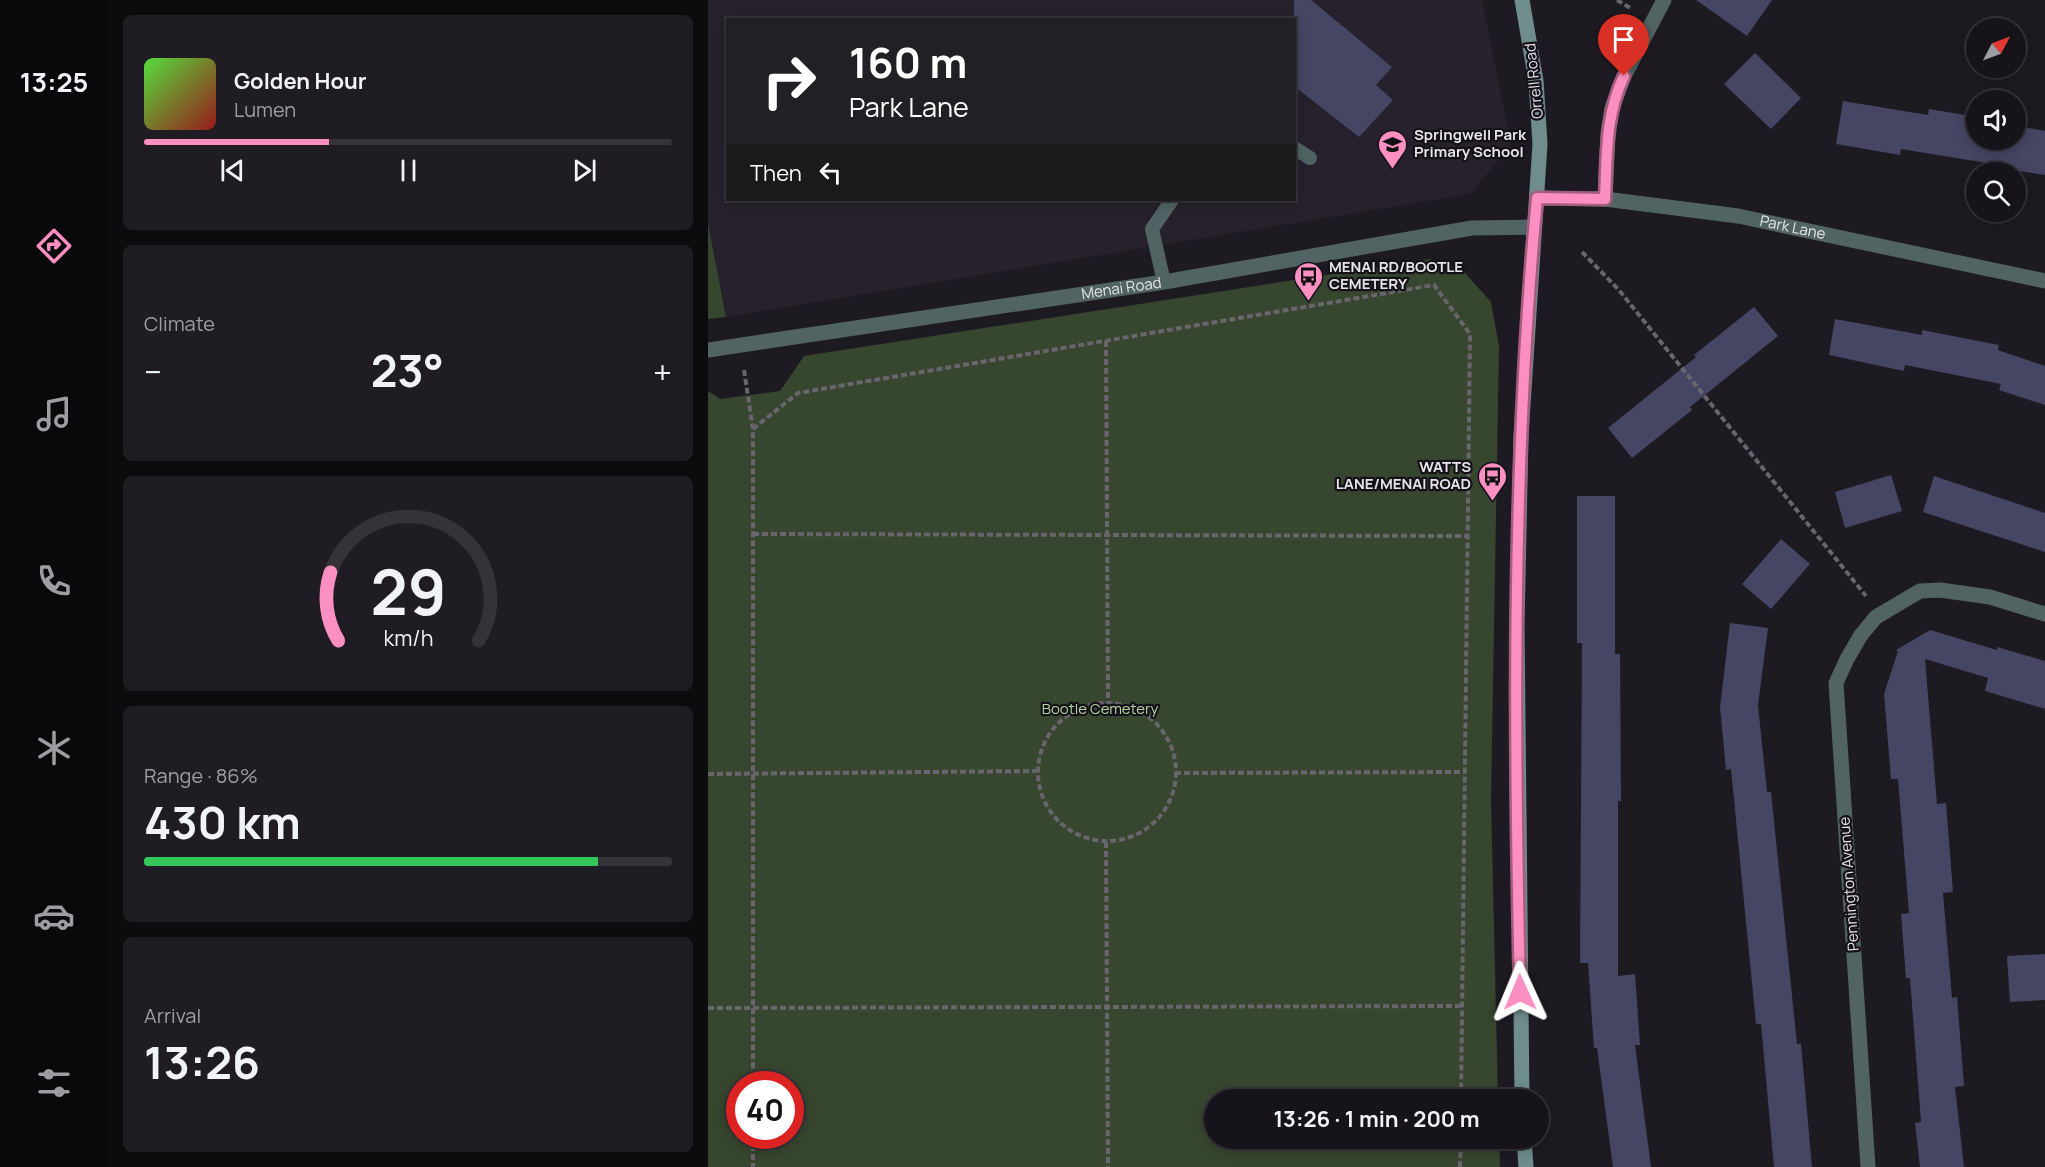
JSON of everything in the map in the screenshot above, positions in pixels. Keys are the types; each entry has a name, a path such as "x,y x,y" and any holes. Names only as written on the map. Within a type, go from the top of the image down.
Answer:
{"street":[{"name":"Orrell Road","path":"1522,0 1532,51 1539,110 1540,144 1521,436 1517,614 1518,915 1522,1089"},
{"path":"1605,199 1608,133 1612,108 1624,76 1664,0"},
{"name":"Park Lane","path":"1537,198 1605,199 1738,216 2045,281"},
{"name":"Menai Road","path":"708,350 1164,282 1472,228 1534,227"},
{"name":"Pennington Avenue","path":"1868,1167 1836,683 1861,635 1880,614 1920,591 1940,590 1990,597 2045,614"},
{"path":"1525,1149 1526,1167"}],"lane":[{"path":"1296,148 1310,158"},
{"path":"1164,282 1152,229 1171,201"}],"path":[{"path":"1617,0 1637,11"},
{"path":"1582,252 1618,290 1880,614"},
{"path":"753,429 798,393 1434,285 1470,334 1461,1089"},
{"path":"1106,341 1108,702"},
{"path":"741,345 753,429 753,1071"},
{"path":"753,534 1467,536"},
{"path":"1108,702 1131,707 1152,720 1168,739 1176,761 1176,786 1167,808 1151,826 1130,838 1106,842 1084,838 1065,828 1050,813 1040,793 1037,771 1041,749 1051,730 1066,715 1086,706 1108,702"},
{"path":"708,774 1037,771"},
{"path":"1176,773 1465,772"},
{"path":"1106,842 1108,1167"},
{"path":"708,1008 1462,1006"},
{"path":"753,1149 753,1167"},
{"path":"1461,1149 1461,1167"}],"shaded area":[{"name":"Springwell Park Primary School","path":"708,0 1482,0 1511,145 1470,194 726,317 708,223"}],"green space":[{"path":"708,223 726,317 708,319"},
{"name":"Bootle Cemetery","path":"1430,259 1465,273 1491,302 1499,346 1491,799 1498,1089 1204,1089 1204,1149 1499,1149 1500,1167 708,1167 708,391 720,399 780,391 804,356"}],"building":[{"path":"1294,0 1311,0 1392,67 1376,85 1393,100 1359,137 1296,88 1296,18 1294,18"},
{"path":"1696,0 1772,0 1747,36"},
{"path":"1755,53 1801,98 1771,129 1724,84"},
{"path":"1843,101 1928,115 1929,109 1966,115 1966,150 2026,150 2026,128 2045,131 2045,175 2026,172 2026,162 1981,162 1901,149 1900,155 1836,144"},
{"path":"1754,307 1778,336 1690,407 1692,410 1632,458 1608,428"},
{"path":"1835,319 1922,335 1922,330 1999,345 1998,350 2045,366 2045,405 1999,390 2001,384 1905,365 1904,371 1829,355"},
{"path":"1891,475 1902,511 1845,528 1835,492"},
{"path":"1934,476 2045,513 2045,552 1923,512"},
{"path":"1577,496 1615,496 1615,654 1620,654 1621,801 1618,801 1618,976 1635,974 1640,1045 1635,1045 1651,1167 1613,1167 1597,1048 1594,1048 1588,963 1580,963 1582,643 1577,643"},
{"path":"1781,539 1810,564 1771,609 1742,584"},
{"path":"1730,623 1768,628 1758,705 1767,792 1771,792 1797,1044 1801,1044 1812,1167 1774,1167 1761,1024 1756,1024 1731,769 1726,770 1720,707"},
{"path":"1930,630 1997,650 1997,647 2045,661 2045,709 1985,691 1988,678 1925,659 1937,804 1946,803 1953,892 1943,893 1952,998 1957,997 1964,1086 1955,1087 1964,1167 1920,1167 1915,1123 1921,1122 1910,978 1906,978 1901,914 1909,913 1898,779 1891,779 1884,694 1898,651 1896,650"},
{"path":"2045,954 2045,1000 2010,1002 2007,956"}],"place":[{"name":"Springwell Park Primary School","path":"1393,170"},
{"name":"MENAI RD/BOOTLE CEMETERY","path":"1308,302"},
{"name":"WATTS LANE/MENAI ROAD","path":"1492,502"}],"route":[{"path":"1520,992 1517,602 1521,436 1537,198 1605,199 1608,133 1612,108 1624,76"}]}
